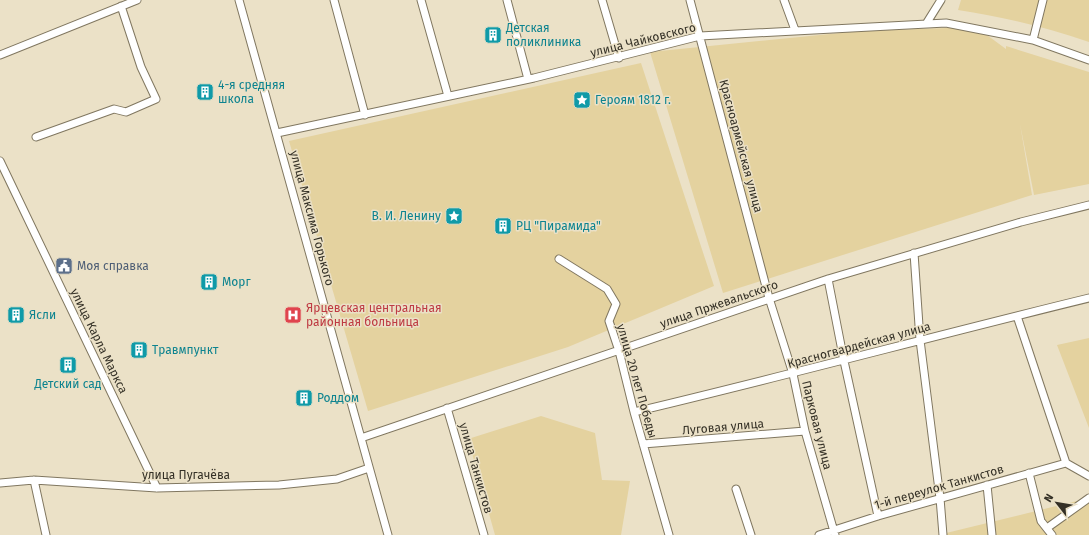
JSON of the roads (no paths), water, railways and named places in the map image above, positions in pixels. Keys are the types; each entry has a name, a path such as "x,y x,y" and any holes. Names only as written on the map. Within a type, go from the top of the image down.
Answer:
{"street":[{"path":"0,54 137,0"},
{"name":"улица Максима Горького","path":"239,0 388,535"},
{"path":"334,0 365,115"},
{"path":"421,0 448,96"},
{"path":"507,0 528,79"},
{"path":"602,0 619,58"},
{"name":"Красноармейская улица","path":"690,0 769,298"},
{"path":"784,0 795,30"},
{"path":"926,24 940,0"},
{"path":"1033,40 1043,0"},
{"path":"36,137 114,109 126,112 156,99 142,66 121,6"},
{"name":"улица Чайковского","path":"277,133 528,79 619,58 700,36 946,23 1033,40 1089,60"},
{"name":"улица Карла Маркса","path":"0,161 157,488"},
{"name":"улица Пржевальского","path":"361,438 828,279 1021,222 1089,205"},
{"path":"914,253 920,340 940,498 943,535"},
{"name":"улица 20 лет Победы","path":"559,259 607,289 616,304 609,321 619,351 634,412 669,535"},
{"path":"828,279 844,361 878,516"},
{"name":"Парковая улица","path":"769,298 792,374 805,431 835,533"},
{"name":"Красногвардейская улица","path":"634,412 844,361 920,340 1089,298"},
{"path":"1017,316 1066,463 1089,476"},
{"name":"улица Танкистов","path":"447,408 484,535"},
{"name":"Луговая улица","path":"643,444 805,431"},
{"name":"1-й переулок Танкистов","path":"819,535 835,533 878,516 1066,463"},
{"name":"улица Пугачёва","path":"0,483 34,480 157,488 279,485 337,479 370,468"},
{"path":"1029,473 1041,521 1052,535"},
{"path":"34,480 46,535"},
{"path":"987,485 992,535"},
{"path":"736,489 751,535"},
{"path":"1047,528 1089,498"}],"place":[{"name":"Детская поликлиника","path":"493,35"},
{"name":"4-я средняя школа","path":"205,92"},
{"name":"Героям 1812 г.","path":"582,100"},
{"name":"В. И. Ленину","path":"454,216"},
{"name":"РЦ \"Пирамида\"","path":"503,226"},
{"name":"Моя справка","path":"64,266"},
{"name":"Морг","path":"209,282"},
{"name":"Ясли","path":"16,315"},
{"name":"Ярцевская центральная районная больница","path":"293,315"},
{"name":"Травмпункт","path":"139,350"},
{"name":"Детский сад","path":"68,365"},
{"name":"Роддом","path":"304,398"}]}
